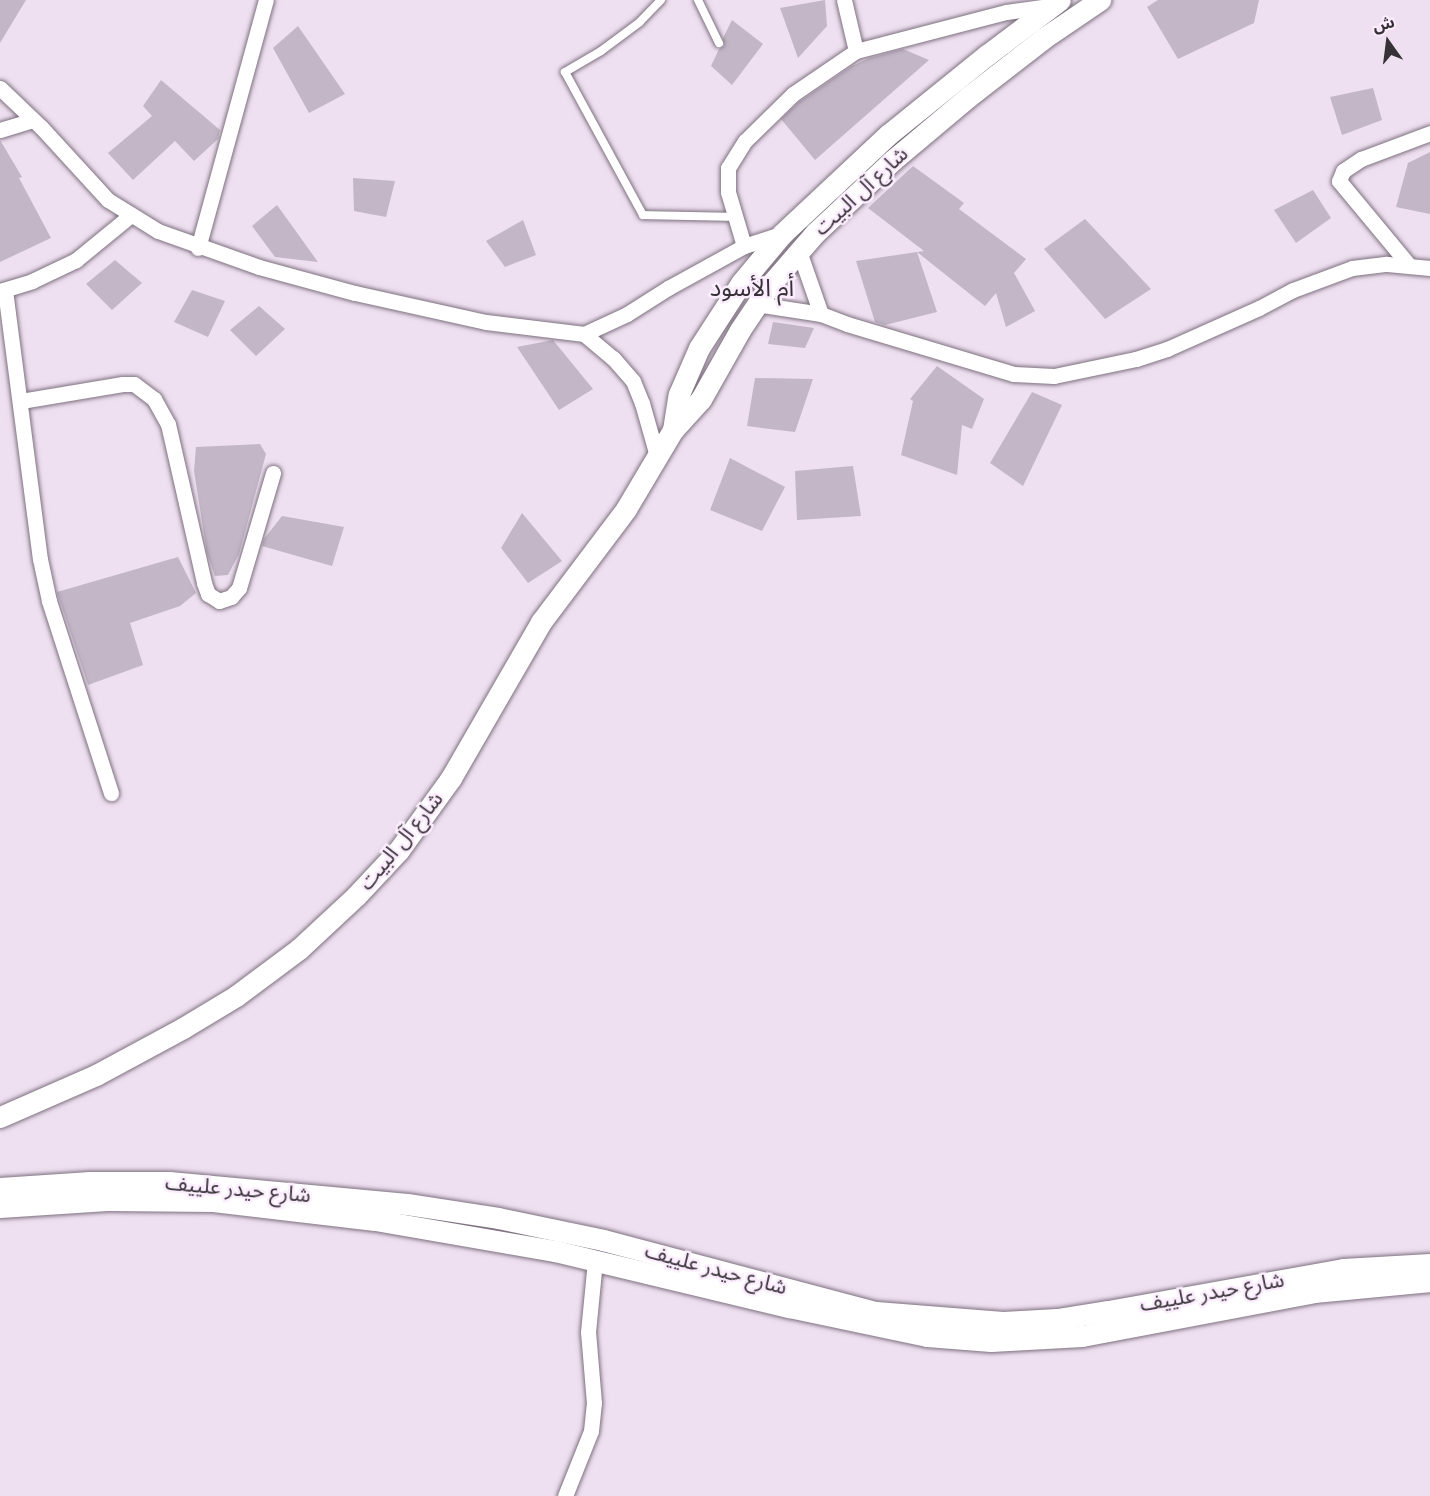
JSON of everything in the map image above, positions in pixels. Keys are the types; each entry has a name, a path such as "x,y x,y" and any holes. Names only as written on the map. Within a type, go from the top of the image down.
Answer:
{"main road":[{"name":"شارع آل البيت","path":"673,430 679,394 699,348 741,284 782,234 832,201 1044,38 1100,0"},
{"name":"شارع آل البيت","path":"0,1117 96,1075 183,1028 236,996 299,948 356,896 399,850 445,786 541,622 626,509 673,430 701,399 756,304 799,251 832,201 889,134 1055,3"},
{"name":"شارع حيدر علييف","path":"0,1188 90,1182 170,1182 407,1204 498,1218 603,1240 876,1312 1003,1322 1057,1319 1343,1269 1430,1264"},
{"name":"شارع حيدر علييف","path":"0,1207 107,1200 257,1204 375,1220 555,1251 855,1322 927,1336 991,1341 1082,1336 1314,1292 1430,1281"}],"street":[{"path":"198,248 266,0"},
{"path":"844,0 856,51"},
{"path":"744,246 726,182 728,168 733,156 793,94 856,51 1006,12 1055,3"},
{"path":"0,88 108,200 158,231 198,248 322,284 449,315 584,334 613,358 633,381 642,403 657,456"},
{"path":"0,130 33,120"},
{"path":"1408,264 1339,182 1343,171 1361,159 1430,133"},
{"path":"111,793 49,601 40,559 21,400 3,290 32,281 76,260 130,215"},
{"path":"584,334 627,314 668,288 744,246 782,234"},
{"path":"799,251 821,314"},
{"path":"756,304 821,314 847,324 1014,374 1054,376 1136,359 1167,349 1324,276 1352,268 1408,264 1430,268"},
{"path":"21,400 123,384 143,389 154,399 168,424 204,583 208,594 219,601 231,597 238,588 273,473"},
{"path":"565,1496 591,1431 594,1403 588,1332 595,1261"}],"lane":[{"path":"661,0 640,22 601,51 565,72 643,215 735,217"},
{"path":"698,0 719,43"}],"building":[{"path":"0,0 26,0 0,43"},
{"path":"825,0 827,26 798,58 780,8"},
{"path":"1158,0 1259,0 1254,23 1178,59 1147,7"},
{"path":"732,20 763,44 732,85 711,66 719,49 724,46 723,38"},
{"path":"298,26 345,94 309,113 273,48"},
{"path":"903,49 929,60 815,160 781,119 799,102 852,66 869,58"},
{"path":"161,80 220,130 218,139 194,161 175,141 133,180 108,153 152,116 143,106"},
{"path":"1373,88 1382,120 1342,135 1330,97"},
{"path":"0,140 22,177 19,178 51,238 0,262"},
{"path":"1430,152 1430,214 1396,207 1408,163"},
{"path":"913,166 964,203 959,209 1026,259 1014,273 1035,311 1006,327 996,293 985,306 917,252 924,251 868,208"},
{"path":"353,178 395,181 386,217 354,211"},
{"path":"1313,190 1331,218 1296,243 1274,210"},
{"path":"277,205 318,262 275,257 252,226"},
{"path":"1085,219 1151,289 1105,319 1044,249"},
{"path":"523,220 536,255 505,267 486,241"},
{"path":"917,252 937,312 885,325 875,322 856,261"},
{"path":"115,260 142,283 112,310 86,284"},
{"path":"192,290 225,301 208,337 174,322"},
{"path":"259,306 285,329 256,356 230,330"},
{"path":"773,322 814,328 805,348 768,344"},
{"path":"553,340 593,389 559,410 517,347"},
{"path":"937,366 984,399 972,429 962,425 957,475 901,455 913,401 910,399"},
{"path":"755,378 813,379 795,432 747,426"},
{"path":"1032,392 1062,405 1023,486 990,463"},
{"path":"260,444 266,454 239,554 228,575 215,576 207,553 194,471 196,447"},
{"path":"730,458 785,487 762,531 710,510"},
{"path":"853,466 861,516 797,520 795,471"},
{"path":"522,513 562,561 528,583 501,548"},
{"path":"282,516 344,527 332,566 262,546 264,539"},
{"path":"178,557 196,593 180,606 130,623 143,665 88,685 57,592"}],"district":[{"name":"أم الأسود","path":"752,288"}]}
